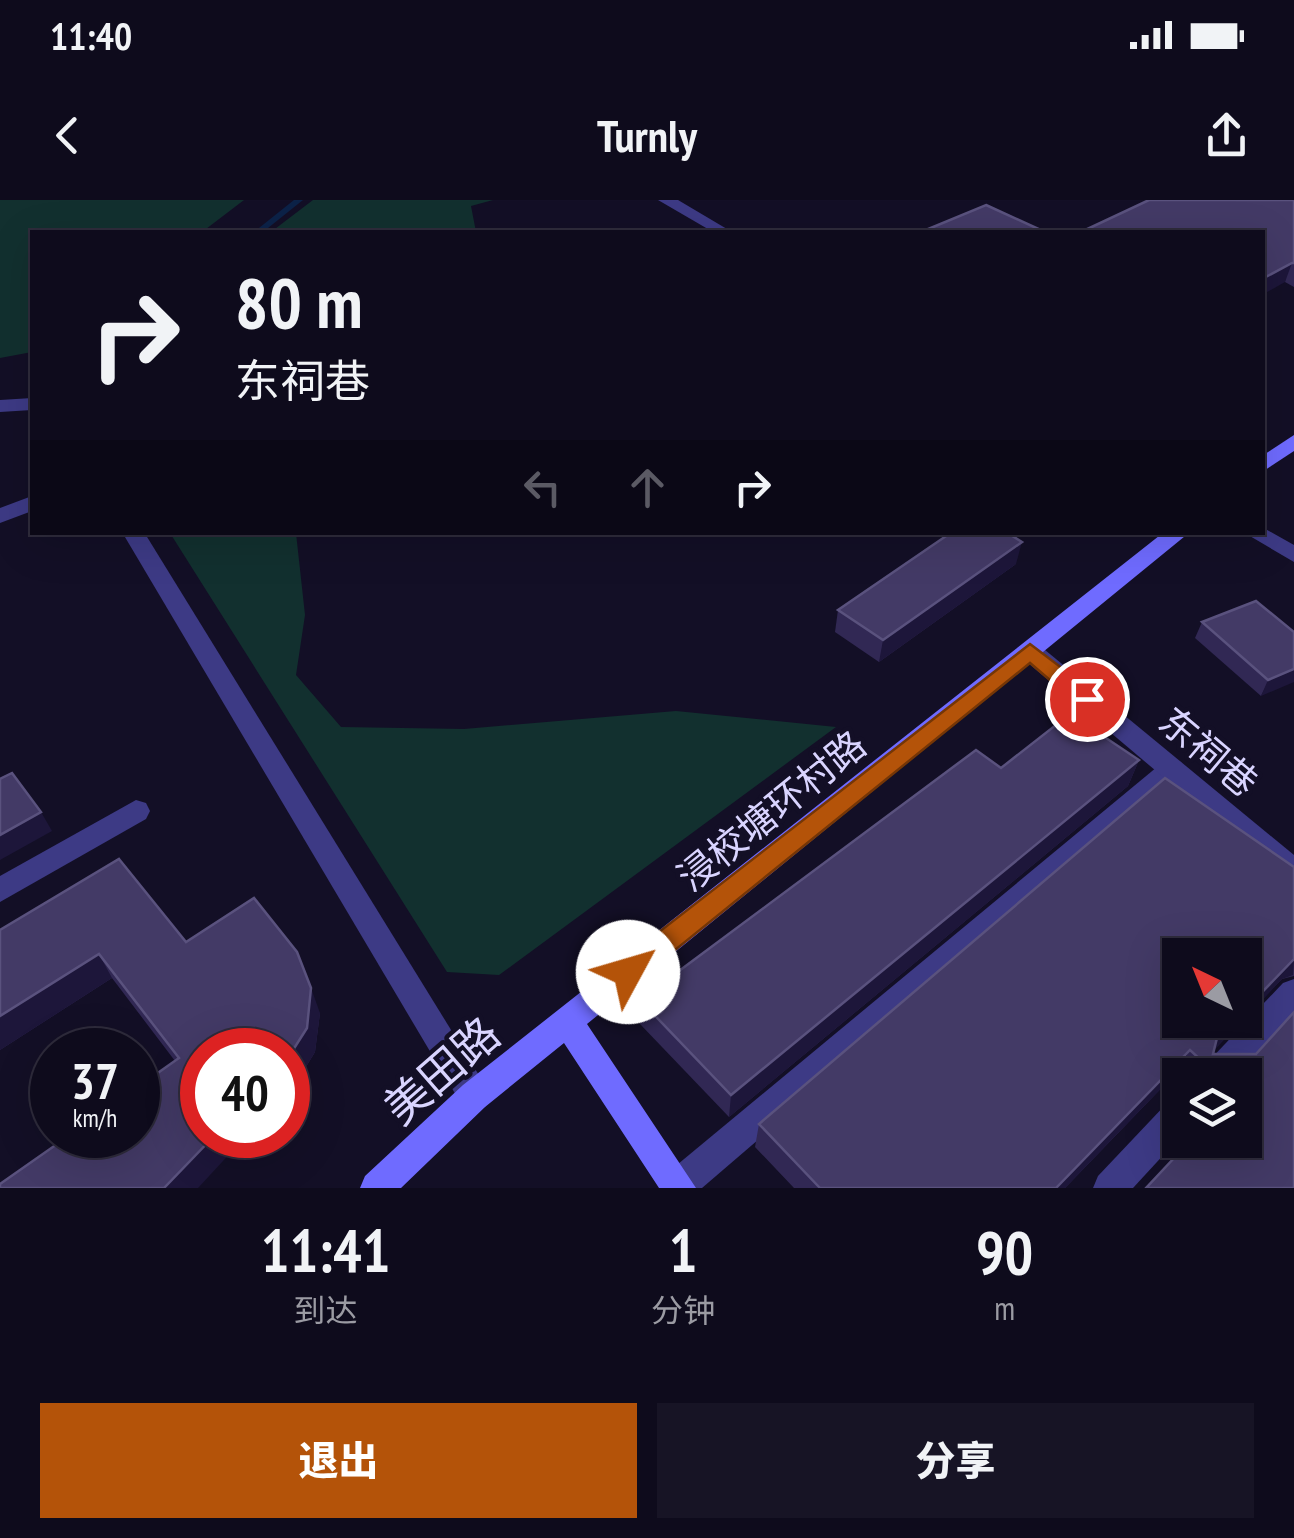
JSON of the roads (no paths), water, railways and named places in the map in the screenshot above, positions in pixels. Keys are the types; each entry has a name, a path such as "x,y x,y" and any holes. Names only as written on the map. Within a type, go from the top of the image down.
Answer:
{"street":[{"path":"666,200 720,230"},
{"path":"0,406 30,404"},
{"path":"1265,464 1294,441"},
{"path":"0,516 30,503"},
{"path":"135,535 474,1096"},
{"name":"浸校塘环村路","path":"567,1021 1175,535"},
{"path":"1259,535 1294,555"},
{"name":"东祠巷","path":"1030,652 1294,871"},
{"path":"567,1021 678,1187 1172,769"},
{"path":"0,890 136,810"},
{"path":"1232,1058 1294,992"},
{"name":"美田路","path":"377,1188 474,1096 567,1021"},
{"path":"1110,1188 1162,1132"}],"waterway":[{"path":"261,230 299,200"}]}
